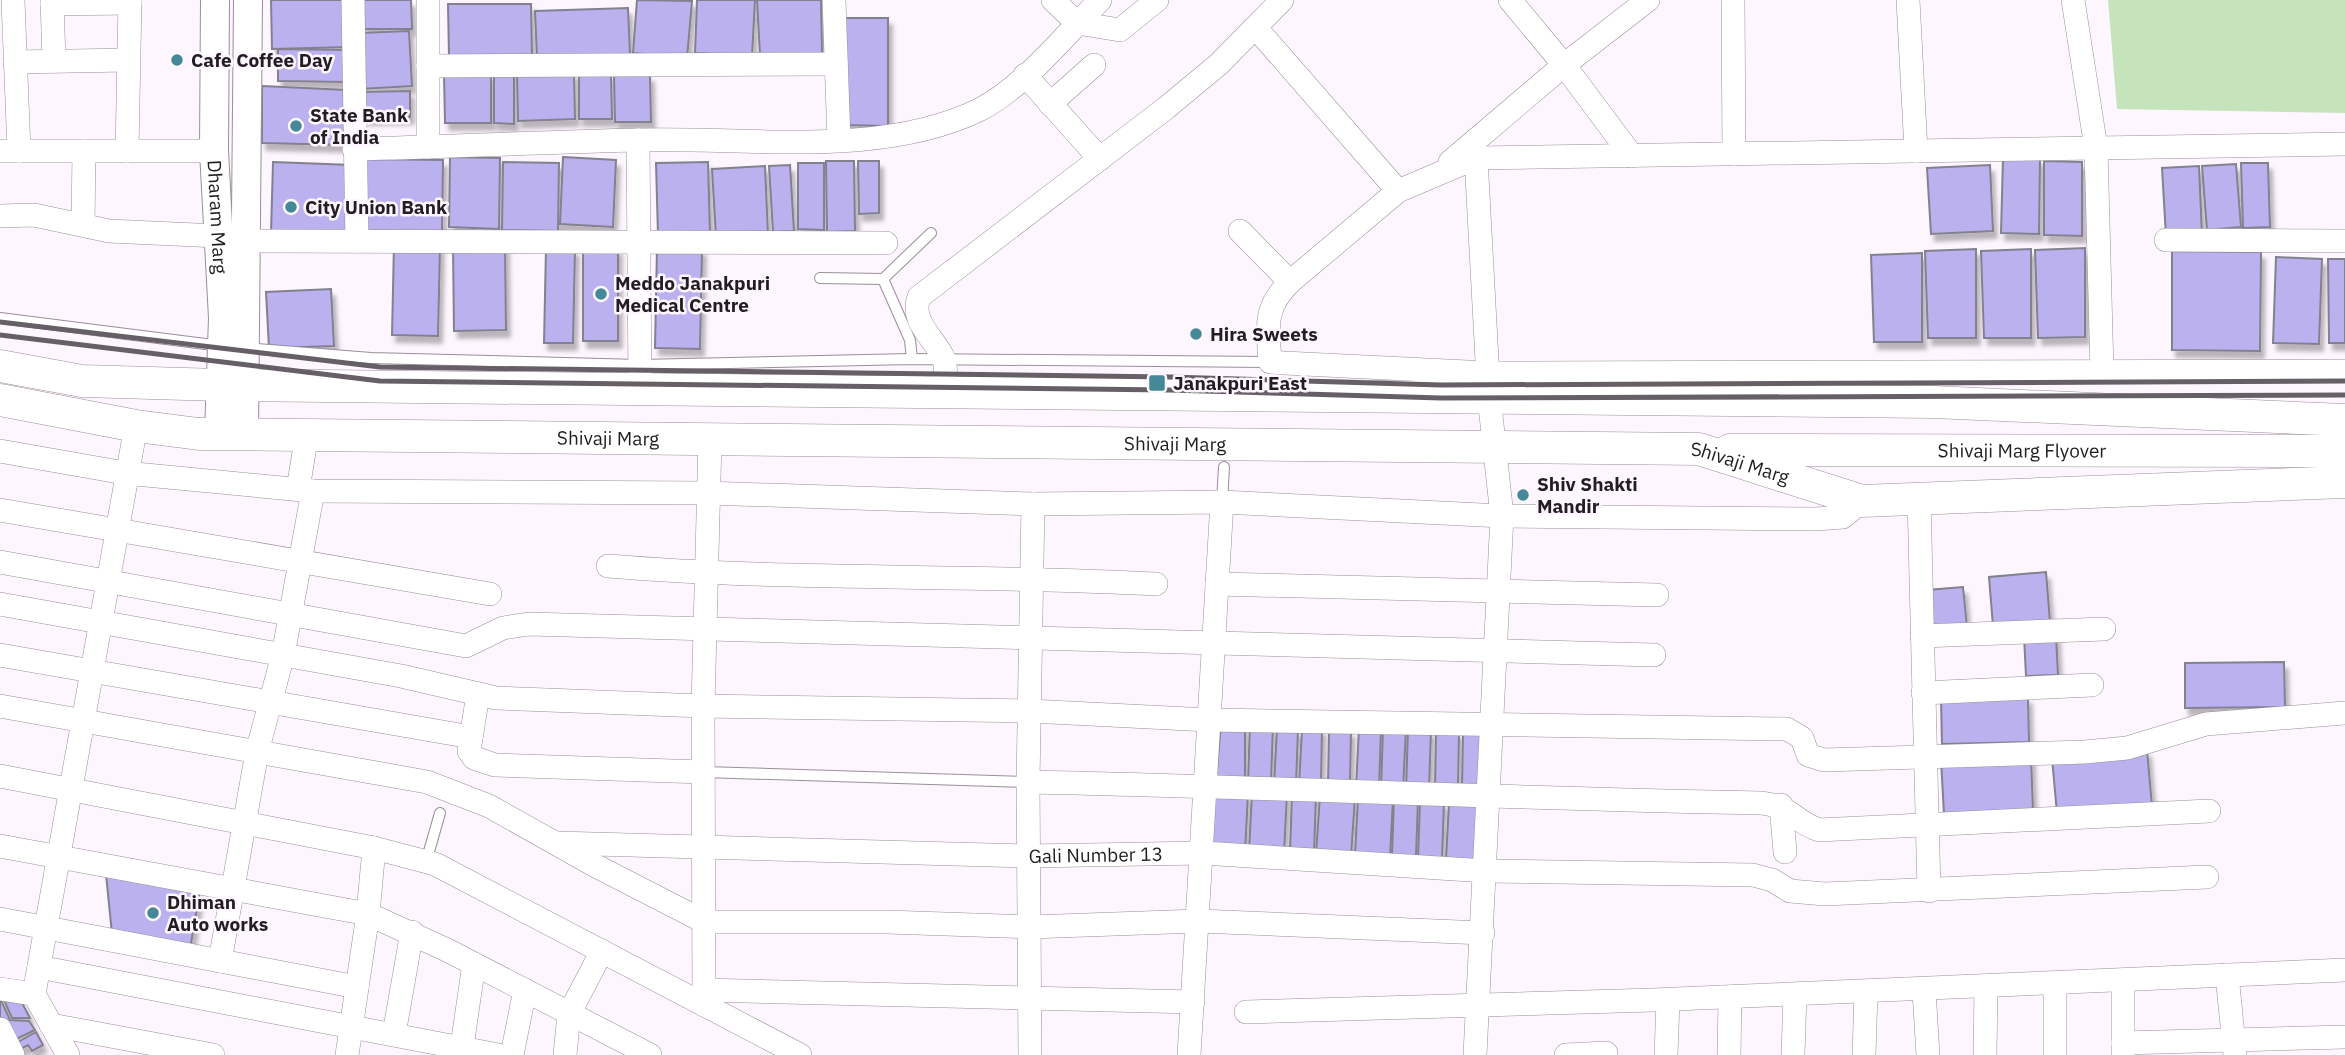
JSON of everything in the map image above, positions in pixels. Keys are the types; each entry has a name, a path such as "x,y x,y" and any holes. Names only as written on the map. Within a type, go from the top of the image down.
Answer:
{"main road":[{"path":"0,366 82,381 232,385 640,376 945,391 1286,395 1489,385 2345,420"},
{"path":"1056,393 1057,444"},
{"name":"Shivaji Marg","path":"0,400 136,426 232,433 1699,449 1862,501 2345,482"},
{"name":"Shivaji Marg Flyover","path":"1699,449 2345,451"}],"street":[{"path":"13,0 15,62 9,151 214,151"},
{"name":"Dharam Marg","path":"215,0 214,151 218,236 233,347"},
{"name":"Dharam Marg","path":"232,433 233,347 246,240 248,0"},
{"path":"353,0 357,241"},
{"path":"428,0 428,147"},
{"path":"834,0 839,140"},
{"path":"1053,0 1077,23 1119,30 1157,0"},
{"path":"354,149 638,140 839,140 935,129 982,109 1025,75 1100,0"},
{"path":"945,391 945,360 918,320 915,306 919,297 1219,64 1282,0"},
{"path":"1510,0 1564,65 1632,156"},
{"path":"1438,172 1564,65 1648,0"},
{"path":"1733,0 1734,154"},
{"path":"1908,0 1916,151"},
{"path":"2073,0 2096,148 2102,371"},
{"path":"54,61 52,2 130,1 127,151"},
{"path":"1256,27 1398,191"},
{"path":"15,62 128,60"},
{"path":"428,66 836,64"},
{"path":"1050,104 1094,65"},
{"path":"1025,75 1100,159"},
{"path":"638,140 640,376"},
{"path":"1286,395 1268,316 1278,293 1398,191 1476,158 2345,144"},
{"path":"83,225 84,151"},
{"path":"1475,1055 1494,725 1502,516 1489,385 1476,158"},
{"path":"0,216 34,215 108,231 218,236"},
{"path":"1240,230 1290,282"},
{"path":"246,240 886,243"},
{"path":"2166,240 2345,241"},
{"path":"1277,363 1489,385 2102,371 2345,371"},
{"path":"68,1055 34,994 84,722 125,473 136,426"},
{"path":"220,961 257,752 269,701 284,655 300,563 307,434"},
{"path":"704,998 703,706 710,440"},
{"path":"0,451 125,473 306,490 707,493 1033,504 1222,502 1502,516 1816,519 1843,517 1862,501"},
{"path":"1919,499 1929,891"},
{"path":"1189,1055 1222,502"},
{"path":"1030,1055 1028,782 1033,504"},
{"path":"0,510 490,594"},
{"path":"0,562 290,617 466,646 503,628 529,624 1654,655"},
{"path":"608,566 705,574 1032,577 1156,584"},
{"path":"1217,584 1657,595"},
{"path":"0,604 401,676 496,698 703,706 1030,711 1209,720 1787,729 1796,732 1808,754 1815,758 1925,758 2085,752 2127,748 2206,724 2345,713"},
{"path":"1922,636 2104,629"},
{"path":"0,655 471,737"},
{"path":"1923,693 2092,685"},
{"path":"478,694 469,751 474,758 495,765 704,772"},
{"path":"0,706 427,782 453,789 705,922 887,922 1029,928 1199,921 1483,933"},
{"path":"0,776 374,848 426,862 602,951 704,998 800,1055"},
{"path":"1028,782 1205,785 1490,797 1781,805 1806,826 1819,830 2209,811"},
{"path":"1781,805 1785,852"},
{"name":"Gali Number 13","path":"557,844 1029,856 1203,853 1486,872 1753,875 1772,880 1790,891 1825,894 2207,877"},
{"path":"0,846 368,914 411,932 650,1055"},
{"path":"347,1055 368,914 374,848"},
{"path":"0,919 357,987"},
{"path":"402,1042 411,932"},
{"path":"565,1055 569,1014 602,951"},
{"path":"469,1050 474,964"},
{"path":"38,967 350,1026 402,1042 498,1055"},
{"path":"1246,1012 1668,1000 2345,970"},
{"path":"2227,975 2234,1048"},
{"path":"2123,981 2123,1049 2234,1048 2345,1037"},
{"path":"2055,984 2055,1055"},
{"path":"1985,1055 1986,987"},
{"path":"0,989 34,994"},
{"path":"512,1055 524,990"},
{"path":"1924,990 1928,1055"},
{"path":"1864,1055 1866,992"},
{"path":"1793,1055 1795,995"},
{"path":"1729,1055 1730,997"},
{"path":"704,998 1030,998 1193,1002"},
{"path":"1666,1055 1668,1000"},
{"path":"51,1025 213,1055"},
{"path":"0,1029 13,1055"},
{"path":"1566,1055 1606,1053"}],"lane":[{"path":"820,278 883,279 931,233"},
{"path":"883,279 910,340 912,359"},
{"path":"0,318 233,347 640,376 912,359 1277,363"},
{"path":"1222,502 1224,467"},
{"path":"704,772 1028,782"},
{"path":"426,862 440,813"}],"green space":[{"path":"2108,0 2345,0 2345,113 2117,109"}],"building":[{"path":"271,0 346,0 348,47 272,49"},
{"path":"362,0 411,0 412,29 362,29"},
{"path":"637,0 692,1 687,58 633,53"},
{"path":"697,0 755,0 752,56 695,53"},
{"path":"757,0 821,0 822,53 760,55"},
{"path":"448,4 531,4 532,56 449,56"},
{"path":"628,8 630,54 537,58 535,11"},
{"path":"842,18 888,18 888,126 842,125"},
{"path":"409,31 412,86 360,89 358,33"},
{"path":"278,49 348,50 347,82 278,81"},
{"path":"494,71 514,71 514,124 494,123"},
{"path":"574,72 575,119 518,121 517,74"},
{"path":"444,73 491,73 491,123 445,123"},
{"path":"579,74 611,74 612,119 579,119"},
{"path":"650,75 651,122 615,122 614,76"},
{"path":"262,86 347,90 343,145 262,143"},
{"path":"410,91 410,117 361,118 360,92"},
{"path":"450,157 500,158 499,229 449,227"},
{"path":"563,157 616,160 613,227 560,224"},
{"path":"2003,158 2040,159 2039,234 2001,233"},
{"path":"363,159 443,160 442,232 362,230"},
{"path":"826,161 854,161 855,231 827,232"},
{"path":"858,161 879,161 879,213 859,214"},
{"path":"2044,161 2082,162 2082,236 2044,235"},
{"path":"273,162 352,165 349,236 271,233"},
{"path":"503,162 559,163 558,231 502,230"},
{"path":"708,162 710,234 658,235 656,163"},
{"path":"798,163 824,163 824,230 798,229"},
{"path":"2241,163 2268,163 2270,227 2243,228"},
{"path":"2236,164 2241,227 2207,230 2202,166"},
{"path":"790,165 794,231 773,232 769,166"},
{"path":"1990,165 1993,231 1931,234 1927,168"},
{"path":"765,166 768,235 716,237 712,169"},
{"path":"2199,166 2202,235 2166,236 2162,168"},
{"path":"394,244 440,246 438,336 392,335"},
{"path":"505,244 506,330 454,331 453,245"},
{"path":"546,248 575,249 573,343 544,343"},
{"name":"Meddo Janakpuri Medical Centre","path":"583,248 618,248 618,341 583,341"},
{"path":"657,248 702,249 700,349 655,348"},
{"path":"2085,248 2085,337 2038,338 2035,250"},
{"path":"1976,249 1976,338 1928,338 1925,251"},
{"path":"2031,249 2031,338 1984,338 1981,251"},
{"path":"2172,251 2261,252 2260,351 2172,350"},
{"path":"1922,253 1922,342 1874,342 1871,255"},
{"path":"2276,257 2322,259 2319,344 2273,343"},
{"path":"2328,259 2345,259 2345,343 2329,343"},
{"path":"331,289 334,346 269,348 266,292"},
{"path":"2046,572 2050,622 1993,626 1989,577"},
{"path":"1963,587 1967,627 1931,630 1927,590"},
{"path":"2056,635 2058,675 2026,676 2024,636"},
{"path":"2284,662 2285,707 2185,708 2185,663"},
{"path":"2028,697 2029,742 1942,744 1941,700"},
{"path":"1221,723 1245,725 1245,782 1216,781"},
{"path":"1250,723 1273,724 1271,784 1248,783"},
{"path":"1359,727 1381,728 1379,789 1356,788"},
{"path":"1277,728 1298,730 1296,785 1274,784"},
{"path":"1322,728 1321,786 1299,785 1302,729"},
{"path":"1383,729 1406,730 1403,790 1381,790"},
{"path":"1408,729 1431,730 1429,791 1406,790"},
{"path":"1351,730 1350,785 1328,784 1329,731"},
{"path":"1436,731 1459,732 1458,787 1435,787"},
{"path":"1463,732 1486,733 1485,788 1462,787"},
{"path":"2147,750 2152,806 2057,813 2052,758"},
{"path":"2031,757 2033,811 1944,814 1941,760"},
{"path":"1213,792 1248,794 1245,852 1210,850"},
{"path":"1252,793 1287,794 1284,853 1249,851"},
{"path":"1292,793 1316,795 1314,853 1290,851"},
{"path":"1320,795 1355,798 1351,856 1316,854"},
{"path":"1358,797 1393,799 1390,857 1355,855"},
{"path":"1394,798 1418,799 1416,857 1392,856"},
{"path":"1420,800 1444,802 1442,860 1418,859"},
{"path":"1449,803 1485,805 1482,862 1446,859"},
{"name":"Dhiman Auto works","path":"106,874 200,891 190,949 112,934"},
{"path":"0,998 10,1020 29,1021 35,1030 10,1042 0,1024"},
{"path":"3,998 21,1001 30,1018 12,1018"},
{"path":"36,1032 43,1045 32,1051 28,1045 15,1052 11,1046"}],"railway":[{"path":"0,322 380,367 1169,377 1441,385 2345,381"},
{"path":"0,335 380,381 1169,390 1441,398 2345,395"}],"place":[{"name":"Cafe Coffee Day","path":"177,60"},
{"name":"State Bank of India","path":"296,126"},
{"name":"City Union Bank","path":"291,207"},
{"name":"Meddo Janakpuri Medical Centre","path":"601,294"},
{"name":"Hira Sweets","path":"1196,334"},
{"name":"Janakpuri East","path":"1157,383"},
{"name":"Shiv Shakti Mandir","path":"1523,495"},
{"name":"Dhiman Auto works","path":"153,913"}]}
